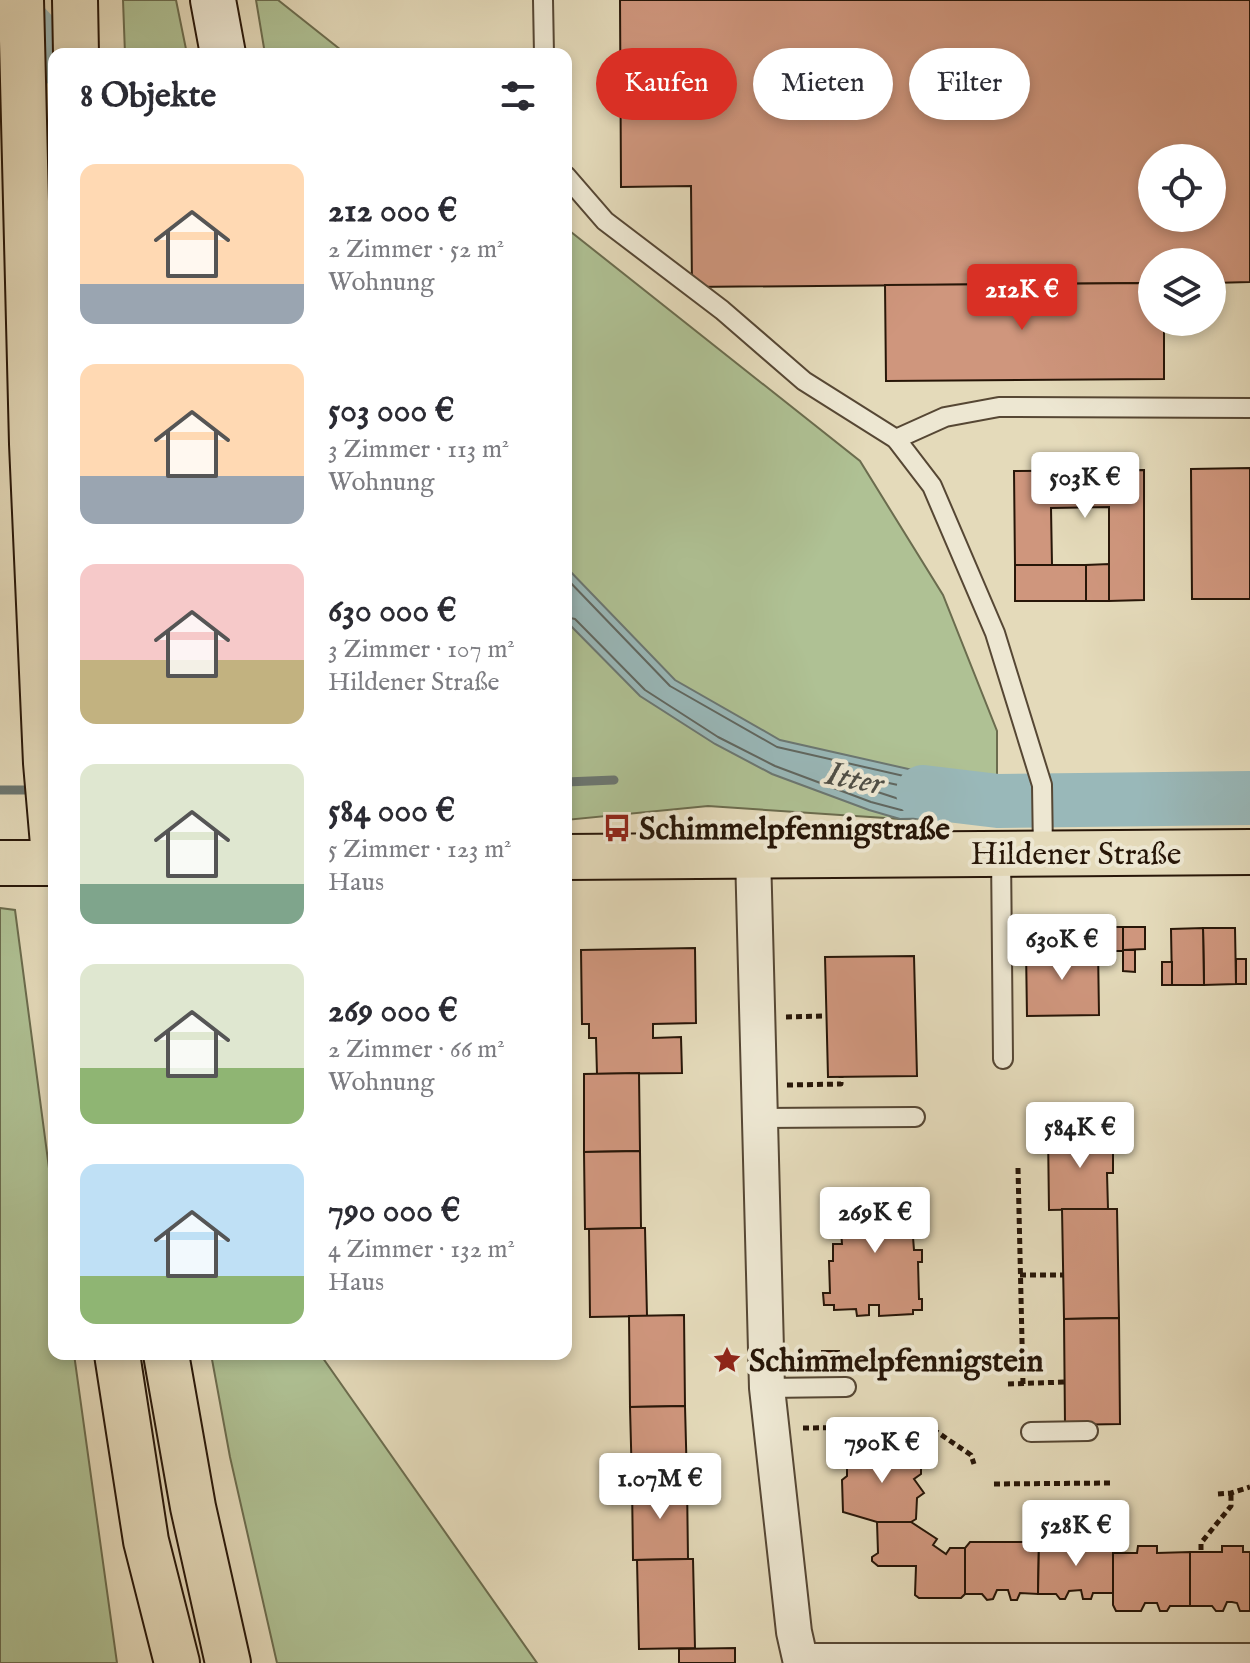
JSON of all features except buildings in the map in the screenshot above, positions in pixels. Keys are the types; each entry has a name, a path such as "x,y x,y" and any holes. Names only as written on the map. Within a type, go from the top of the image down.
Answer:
{"main road":[{"path":"21,0 22,117 48,786"},
{"path":"75,0 76,48"},
{"path":"213,0 222,48"},
{"name":"Hildener Straße","path":"572,857 1029,848 1250,852"},
{"path":"0,863 48,863"},
{"path":"118,1360 146,1541 177,1663"},
{"path":"167,1360 193,1507 228,1663"}],"street":[{"path":"753,854 767,1388 794,1632 801,1662 1250,1661"}],"lane":[{"path":"543,0 544,48"},
{"path":"572,183 605,221 722,310 804,381 896,439 932,486 995,633 1042,785 1029,848 1003,1059"},
{"path":"896,439 945,417 999,407 1250,408"},
{"path":"759,1118 915,1117"},
{"path":"767,1388 846,1387"},
{"path":"1031,1432 1088,1431"}],"path":[{"path":"758,1085 841,1084 841,1077"},
{"path":"1018,1168 1023,1384"},
{"path":"1020,1275 1063,1275"},
{"path":"1008,1384 1065,1382"},
{"path":"770,1428 923,1427 937,1432 971,1455 974,1464"},
{"path":"994,1484 1113,1483"},
{"path":"1218,1494 1250,1487"},
{"path":"1201,1550 1201,1543 1231,1506 1231,1493"}],"green space":[{"path":"123,0 176,0 186,48 125,48"},
{"path":"256,0 278,0 338,48 264,48"},
{"path":"572,233 860,461 943,595 997,731 997,789 985,815 900,819 708,806 572,819"},
{"path":"0,908 15,910 48,1160 48,1360 75,1360 117,1663 0,1663"},
{"path":"212,1360 324,1360 537,1663 277,1663 230,1457"}],"water":[{"path":"572,573 675,680 780,740 997,789 998,817 900,819 869,810 772,774 715,744 640,696 572,627"},
{"path":"1250,781 1250,814 1094,816 1092,782"}],"waterway":[{"name":"Itter","path":"0,0 48,51"},
{"path":"572,782 614,780"},
{"path":"0,790 37,790"},
{"name":"Itter","path":"923,792 998,801 1250,798"}],"place":[{"name":"Schimmelpfennigstraße","path":"617,828"},
{"name":"Schimmelpfennigstein","path":"727,1360"}]}
